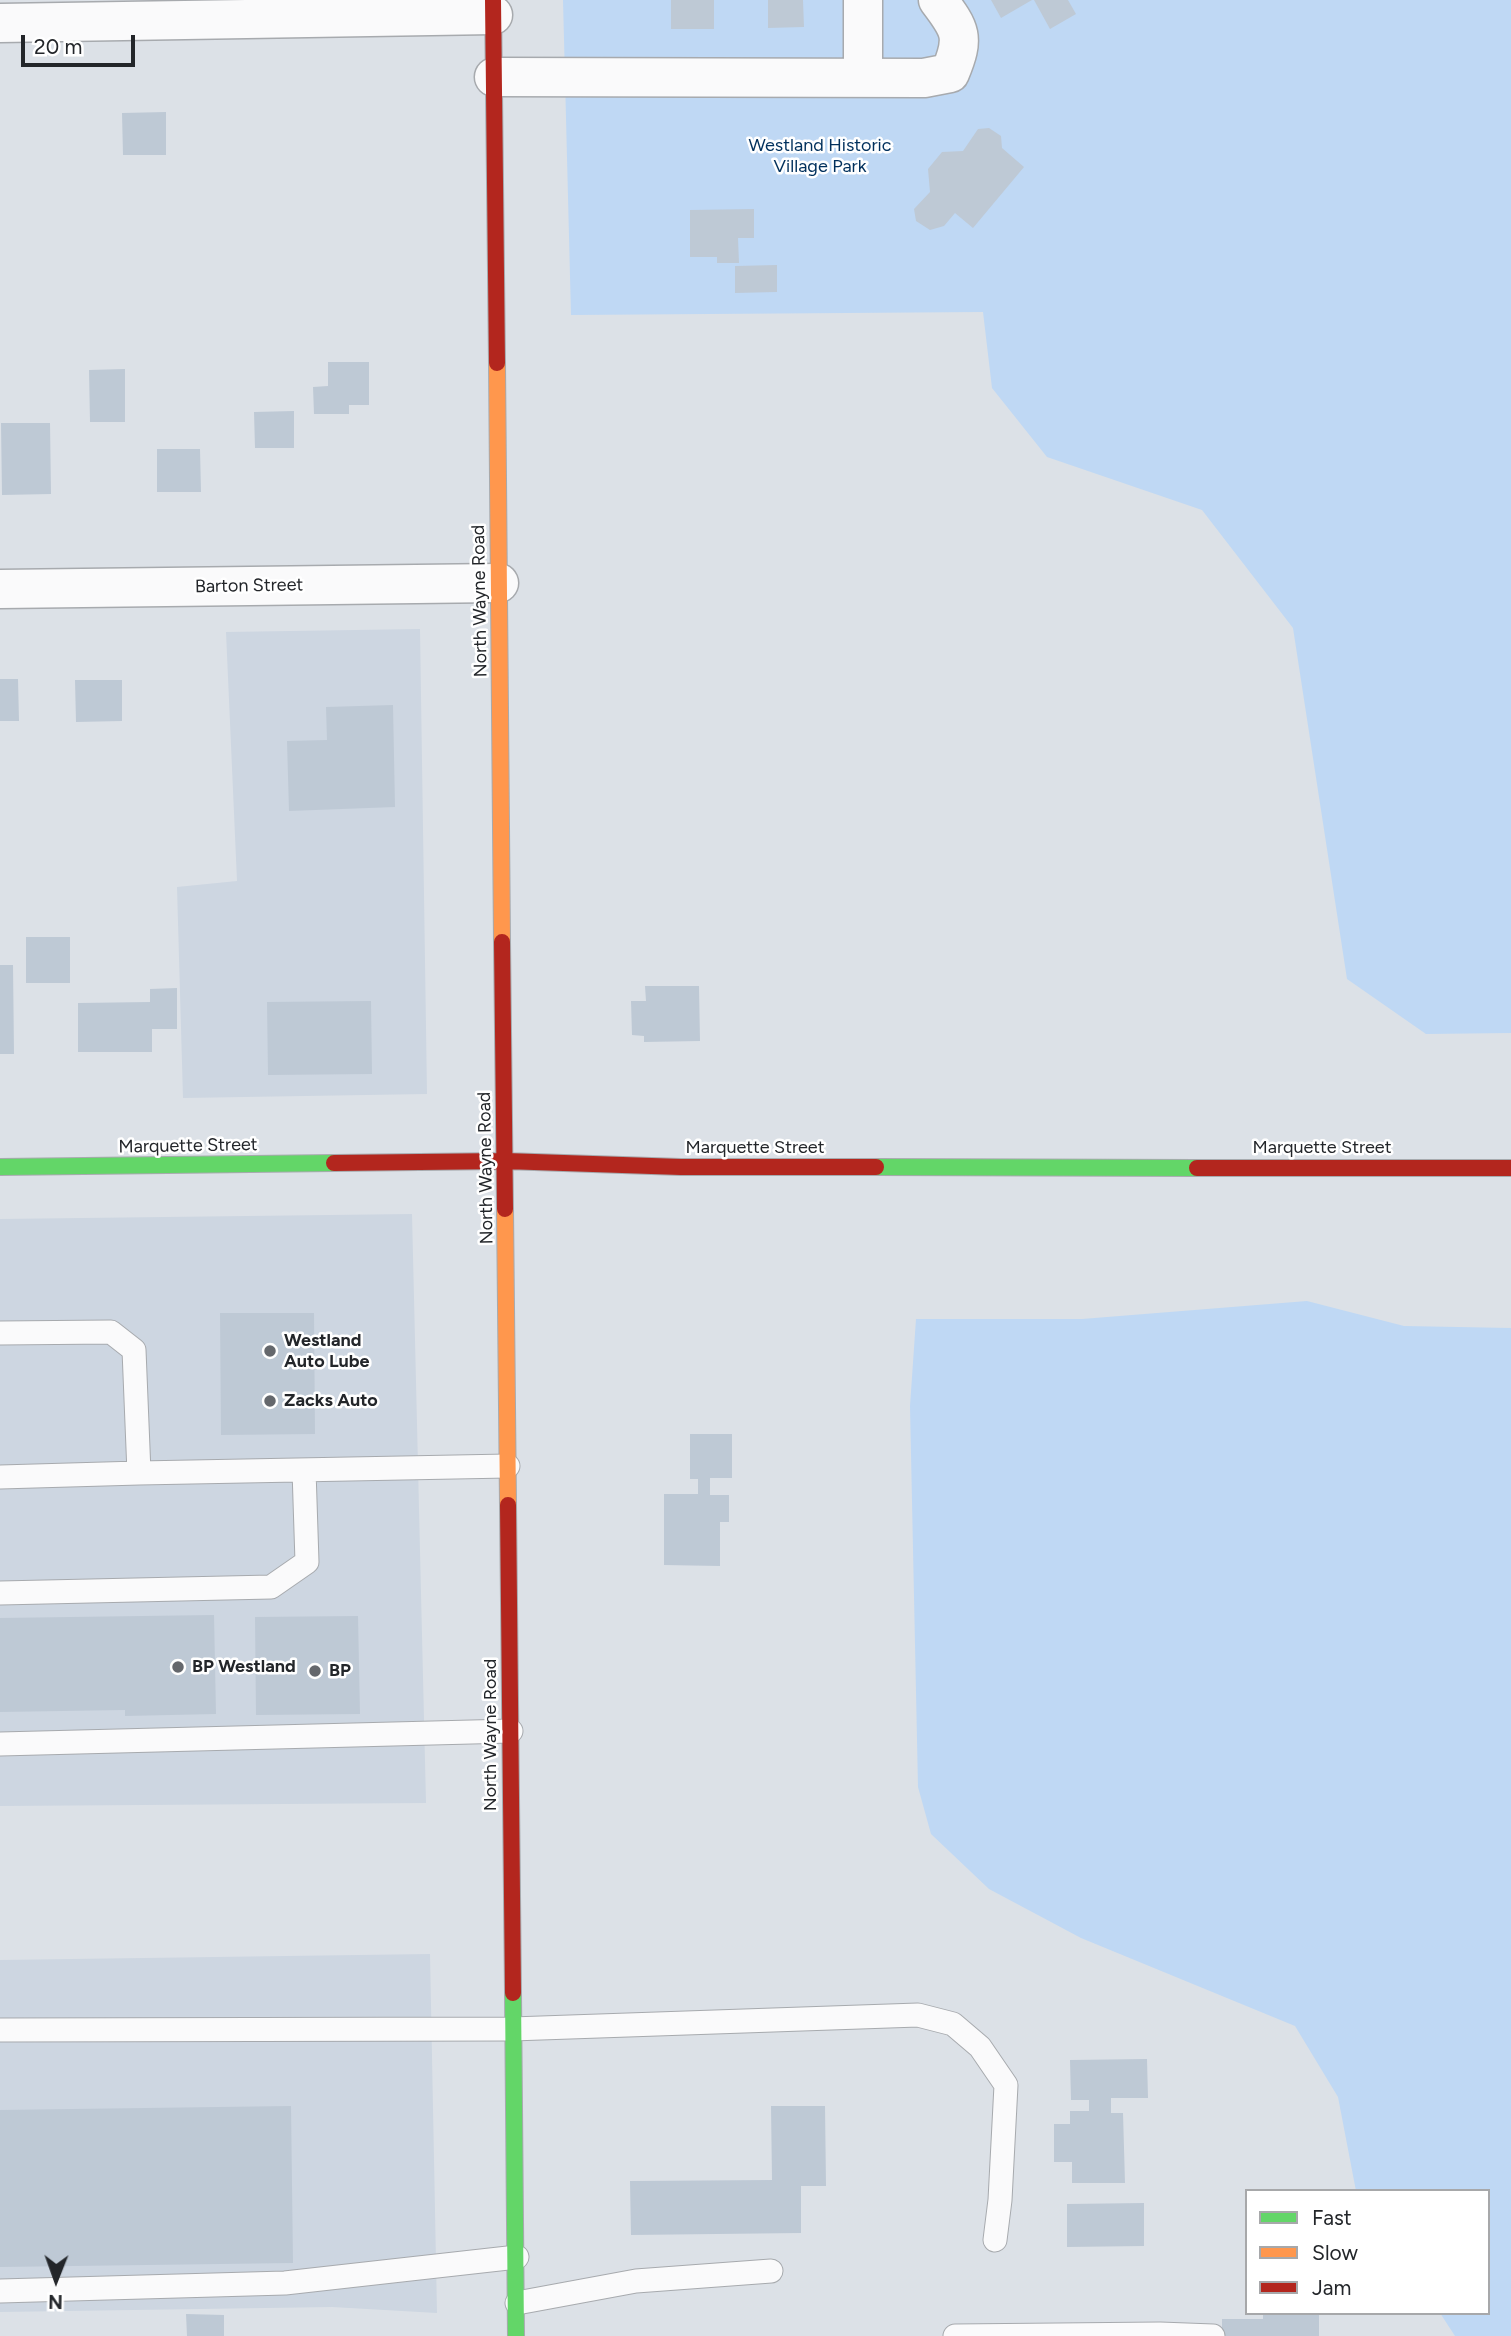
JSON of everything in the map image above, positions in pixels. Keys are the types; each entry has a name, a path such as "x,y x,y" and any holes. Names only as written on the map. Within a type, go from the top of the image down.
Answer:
{"main road":[{"name":"North Wayne Road","path":"493,8 516,2336"},
{"name":"Marquette Street","path":"0,1167 505,1161 681,1167 1511,1168"}],"street":[{"path":"863,0 863,78"},
{"path":"494,77 924,78 950,73 961,48 955,22 939,0"},
{"path":"0,23 243,9 493,8"},
{"name":"Barton Street","path":"0,589 499,583"}],"lane":[{"path":"0,1333 111,1332 135,1350 139,1473"},
{"path":"0,1477 508,1466"},
{"path":"0,1593 271,1587 307,1562 304,1470"},
{"path":"0,1744 511,1731"},
{"path":"0,2030 512,2029 918,2015 953,2024 980,2047 1006,2085 1000,2200 995,2240"},
{"path":"0,2291 285,2283 517,2256"},
{"path":"517,2303 636,2281 771,2271"},
{"path":"955,2336 1213,2336"}],"shaded area":[{"path":"420,629 427,1094 183,1098 177,887 237,881 226,632"},
{"path":"412,1214 426,1803 0,1806 0,1219"},
{"path":"430,1954 437,2313 332,2307 0,2312 0,1960"}],"green space":[{"name":"Westland Historic Village Park","path":"563,0 1511,0 1511,1033 1426,1034 1347,979 1293,628 1202,510 1047,457 992,388 983,312 571,315"},
{"path":"1307,1301 1404,1326 1511,1328 1511,2336 1455,2336 1441,2315 1490,2315 1490,2189 1356,2189 1338,2097 1295,2026 1081,1938 989,1889 931,1834 918,1787 910,1406 916,1319 1082,1319"}],"building":[{"path":"671,0 714,0 714,29 671,29"},
{"path":"768,0 803,0 804,27 768,28"},
{"path":"991,0 1032,0 1001,18"},
{"path":"1034,0 1068,0 1076,14 1050,29"},
{"path":"166,112 166,155 123,155 122,113"},
{"path":"989,128 1001,136 1002,148 1024,167 973,228 955,213 944,226 930,230 916,221 914,209 930,192 928,169 942,152 963,151 978,129"},
{"path":"754,209 754,238 738,238 739,263 717,263 717,257 690,257 690,210"},
{"path":"777,265 777,292 735,293 735,266"},
{"path":"328,362 369,362 369,405 349,405 349,414 314,414 313,387 328,386"},
{"path":"125,369 125,422 90,422 89,370"},
{"path":"294,411 294,448 255,448 254,412"},
{"path":"1,423 50,423 51,494 2,495"},
{"path":"157,449 200,449 201,492 157,492"},
{"path":"0,679 18,679 19,721 0,721"},
{"path":"75,680 122,680 122,721 76,722"},
{"path":"393,705 395,807 289,811 287,741 327,740 326,707"},
{"path":"26,937 70,937 70,983 26,983"},
{"path":"0,965 13,965 14,1054 0,1054"},
{"path":"645,986 699,986 700,1041 644,1042 644,1036 632,1035 631,1001 646,1001"},
{"path":"177,988 177,1029 152,1029 152,1052 78,1052 78,1003 150,1002 150,989"},
{"path":"371,1001 372,1074 268,1075 267,1002"},
{"path":"220,1313 314,1313 315,1434 221,1435"},
{"path":"690,1434 732,1434 732,1478 710,1478 710,1495 729,1495 729,1522 720,1522 720,1566 664,1565 664,1494 698,1494 698,1479 690,1479"},
{"path":"214,1615 216,1714 125,1716 125,1710 0,1712 0,1618"},
{"path":"358,1616 360,1714 256,1715 255,1617"},
{"path":"1147,2059 1148,2098 1111,2098 1111,2113 1123,2113 1125,2183 1072,2183 1072,2162 1054,2162 1054,2124 1070,2124 1070,2111 1089,2111 1089,2100 1071,2100 1070,2060"},
{"path":"291,2106 293,2263 0,2267 0,2110"},
{"path":"771,2106 825,2106 826,2186 801,2186 801,2233 631,2235 630,2181 772,2180"},
{"path":"1144,2203 1144,2246 1067,2247 1067,2204"},
{"path":"186,2314 224,2315 224,2336 187,2336"},
{"path":"1263,2315 1319,2315 1319,2336 1222,2336 1222,2319 1263,2319"}],"traffic: fast":[{"path":"0,1167 334,1163"},
{"path":"876,1167 1197,1168"},
{"path":"513,1993 516,2336"}],"traffic: slow":[{"path":"497,363 502,942"},
{"path":"505,1209 508,1505"}],"traffic: jam":[{"path":"493,0 497,363"},
{"path":"502,942 505,1209"},
{"path":"334,1163 505,1161 681,1167 876,1167"},
{"path":"1197,1168 1511,1168"},
{"path":"508,1505 513,1993"}],"place":[{"name":"Westland Auto Lube","path":"270,1351"},
{"name":"Zacks Auto","path":"270,1401"},
{"name":"BP Westland","path":"178,1667"},
{"name":"BP","path":"315,1671"}]}
